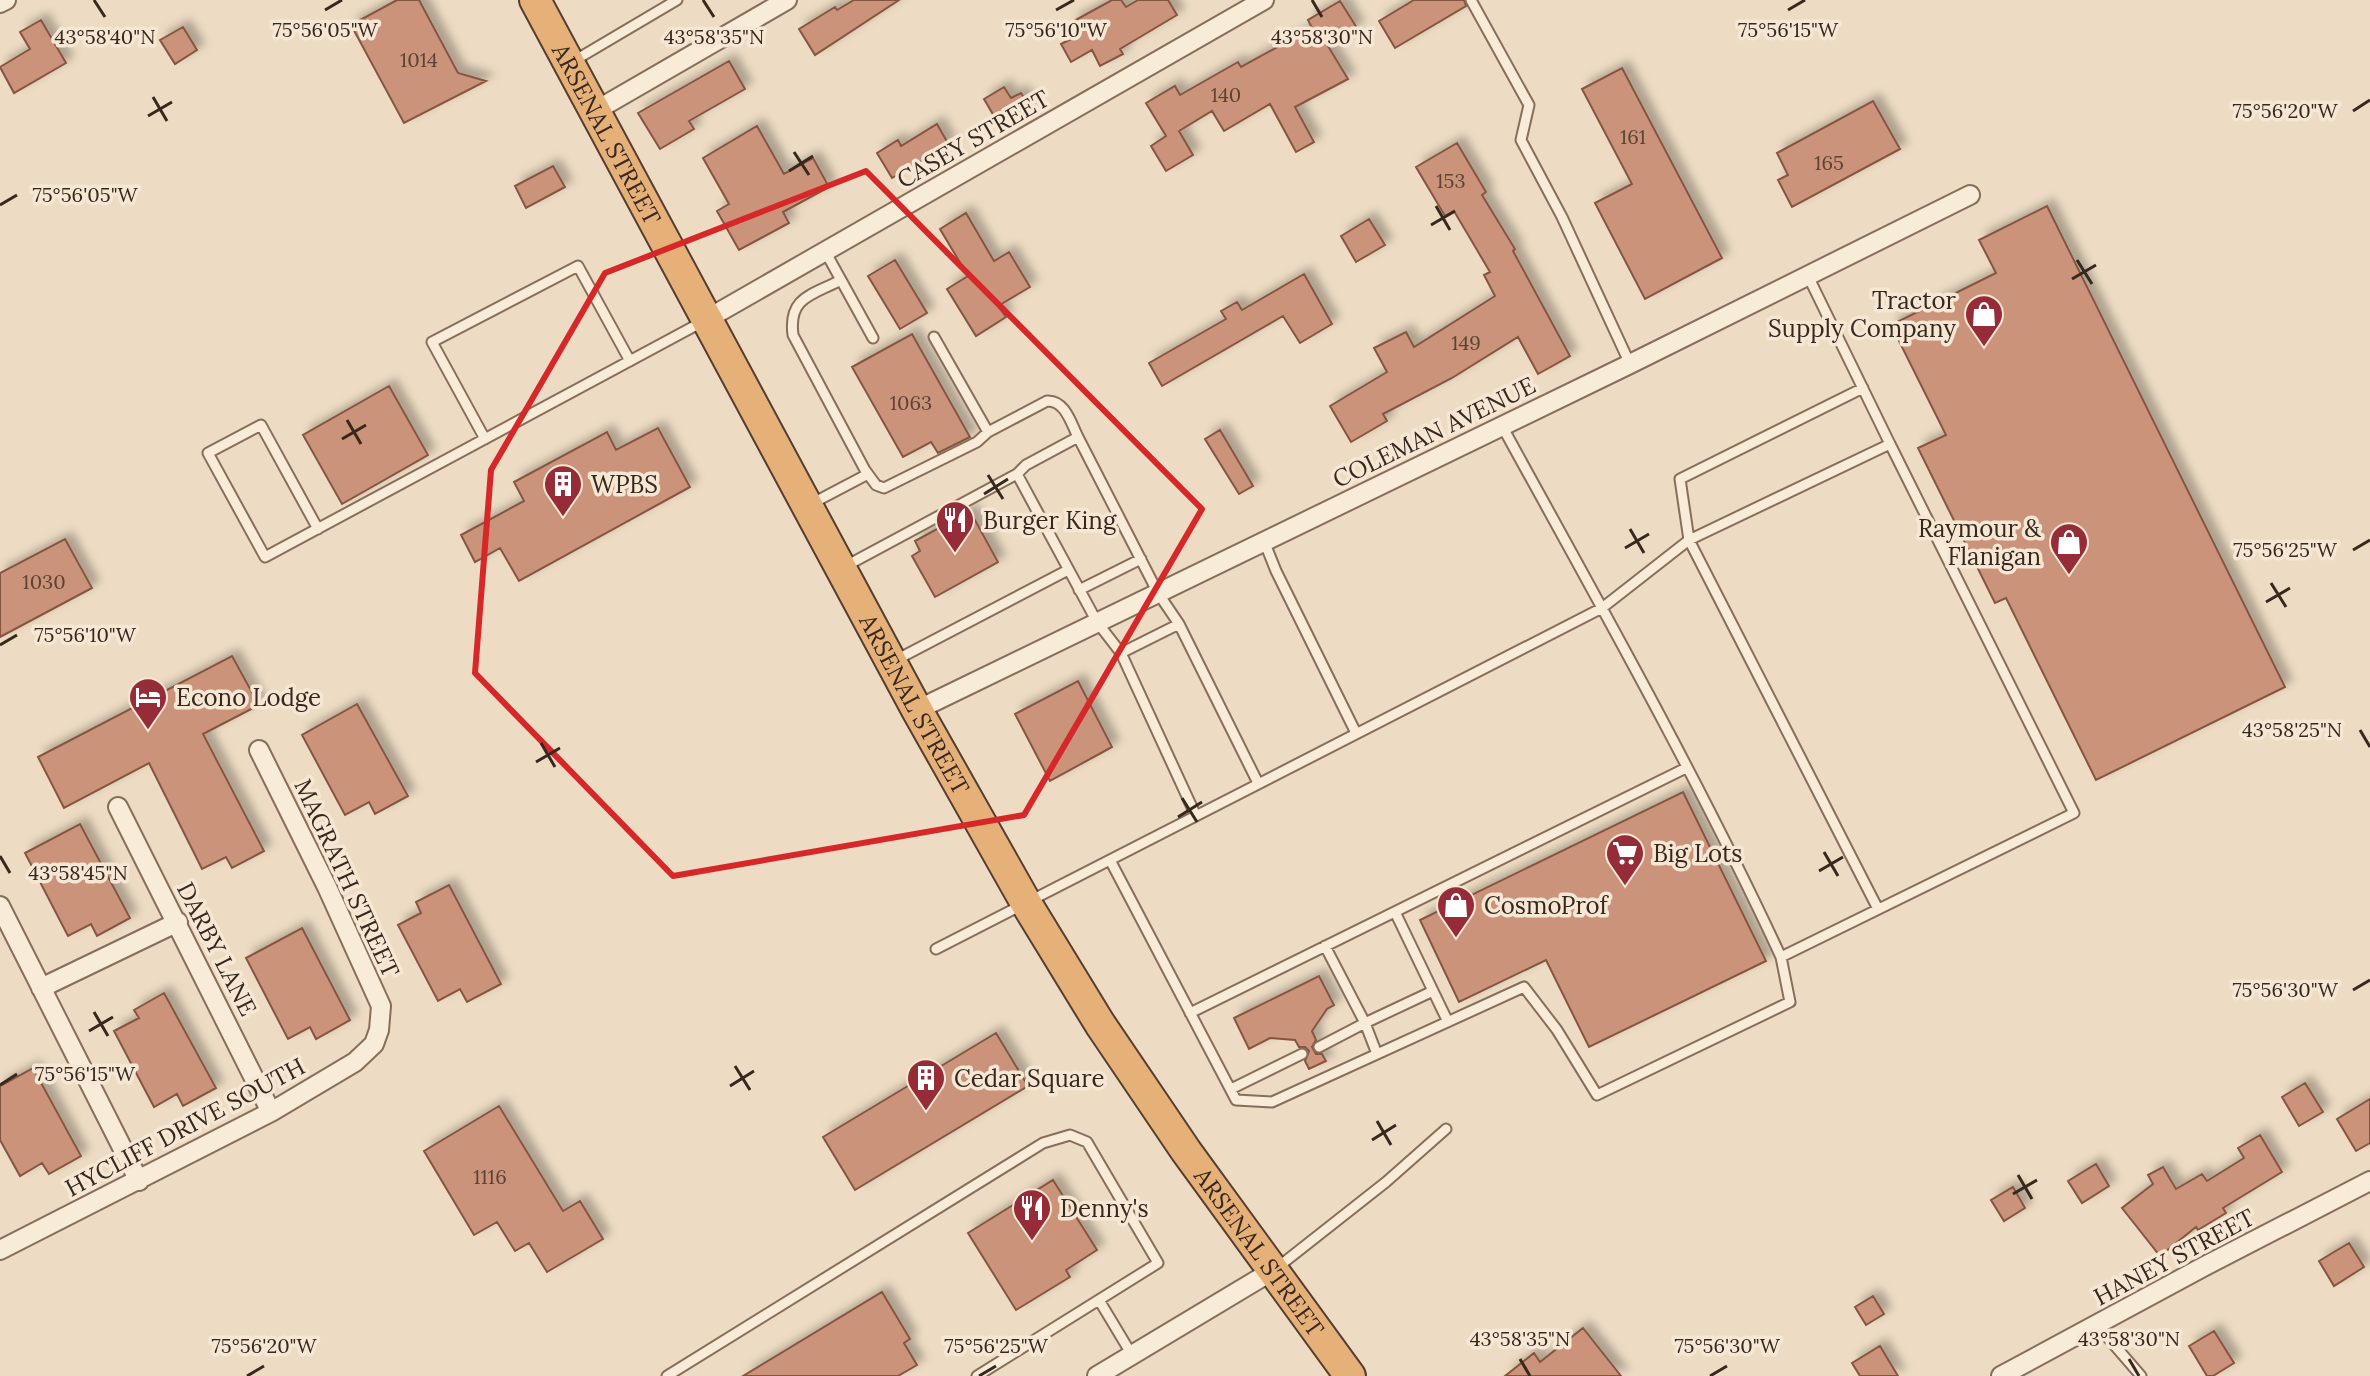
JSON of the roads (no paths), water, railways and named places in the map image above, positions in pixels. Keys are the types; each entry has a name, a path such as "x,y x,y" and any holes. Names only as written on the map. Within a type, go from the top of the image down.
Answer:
{"highway":[{"name":"ARSENAL STREET","path":"535,0 917,710 1026,903 1100,1024 1272,1271 1350,1376"}],"street":[{"path":"0,3 6,0"},
{"path":"595,111 787,0"},
{"name":"CASEY STREET","path":"707,319 1264,0"},
{"name":"COLEMAN AVENUE","path":"917,710 1630,364 1970,195"},
{"name":"MAGRATH STREET","path":"259,750 327,887 381,1006 379,1030"},
{"name":"DARBY LANE","path":"118,807 271,1112"},
{"path":"0,906 139,1181"},
{"path":"41,988 178,922"},
{"name":"HYCLIFF DRIVE SOUTH","path":"0,1249 271,1112 355,1062 374,1044 379,1030"},
{"name":"HANEY STREET","path":"2001,1376 2370,1181"},
{"path":"1097,1376 1272,1271"}],"lane":[{"path":"569,64 677,0"},
{"path":"1471,0 1529,105 1521,140 1562,217 1630,364"},
{"path":"825,251 873,338"},
{"path":"485,439 432,342 578,266 630,361"},
{"path":"1781,957 2074,813 1808,276"},
{"path":"841,280 806,298 795,308 790,317 793,335 876,485 884,488 977,442 988,432 1047,401 1053,400 1061,405 1158,593 1179,624 1258,783"},
{"path":"318,529 261,425 208,453 265,557 318,529 630,361 707,319"},
{"path":"934,337 988,432"},
{"path":"1863,388 1680,479 1689,540 1878,909"},
{"path":"1110,860 1236,1100 1272,1102 1524,987 1557,1030 1597,1095 1790,1002 1781,957 1752,893 1502,426"},
{"path":"841,569 1017,474 1026,465 1078,437"},
{"path":"936,949 1602,608 1689,540 1890,444"},
{"path":"807,506 868,474"},
{"path":"1017,474 1097,622 1121,653 1196,816"},
{"path":"1264,541 1356,733"},
{"path":"1079,590 1141,559"},
{"path":"891,662 1068,570"},
{"path":"1121,653 1179,624"},
{"path":"1190,1013 1686,768"},
{"path":"1395,912 1448,1022"},
{"path":"1325,946 1365,1023 1377,1054"},
{"path":"1319,1047 1433,991"},
{"path":"1231,1089 1302,1054"},
{"path":"1272,1271 1386,1182 1446,1129"},
{"path":"667,1376 1043,1143 1070,1135 1087,1142 1158,1263 977,1376"},
{"path":"1099,1300 1132,1355"},
{"path":"2097,1325 2141,1376"}],"place":[{"name":"Tractor Supply Company","path":"1984,348"},
{"name":"WPBS","path":"563,518"},
{"name":"Burger King","path":"955,554"},
{"name":"Raymour & Flanigan","path":"2069,576"},
{"name":"Econo Lodge","path":"148,731"},
{"name":"Big Lots","path":"1625,887"},
{"name":"CosmoProf","path":"1456,939"},
{"name":"Cedar Square","path":"926,1112"},
{"name":"Denny's","path":"1032,1242"}]}
